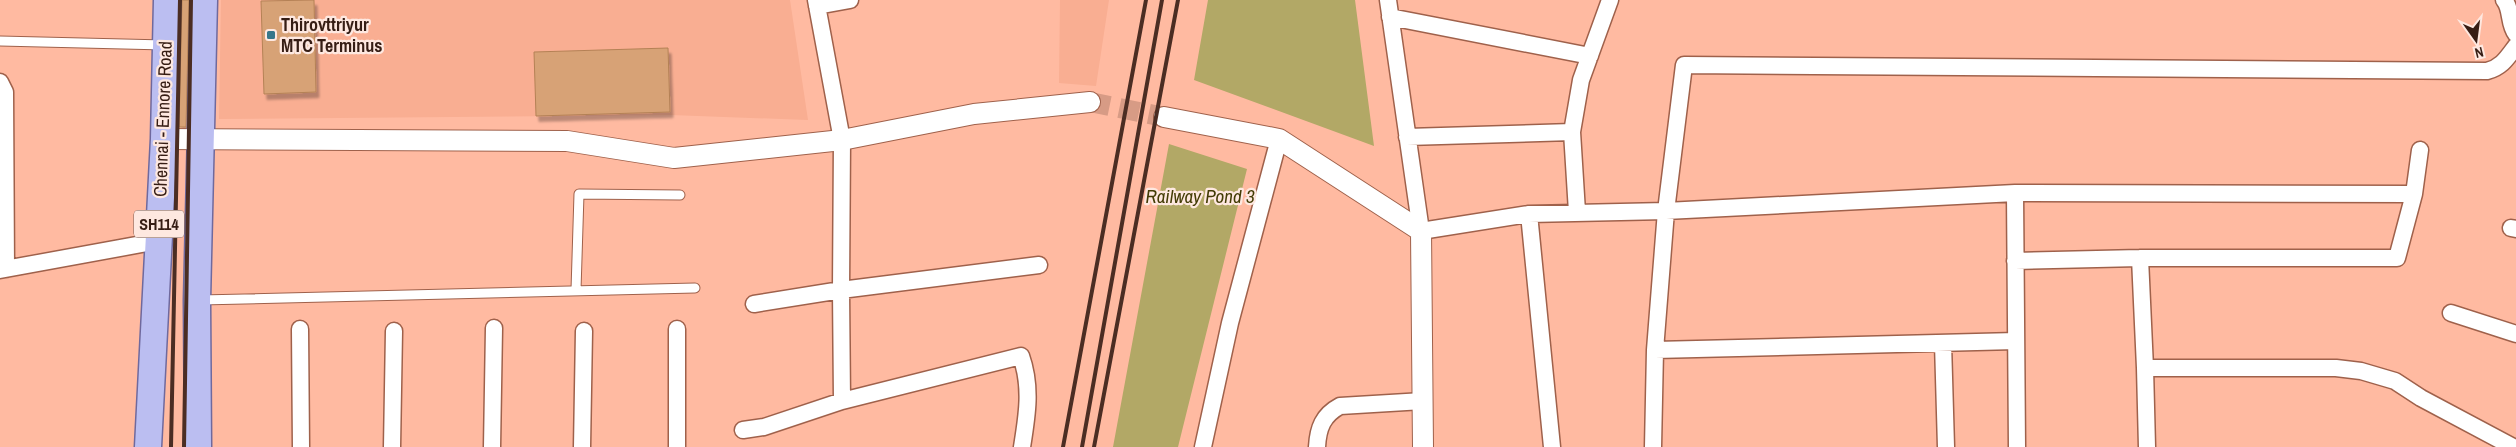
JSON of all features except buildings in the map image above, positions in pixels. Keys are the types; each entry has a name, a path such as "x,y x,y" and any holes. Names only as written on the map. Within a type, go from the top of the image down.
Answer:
{"main road":[{"name":"Chennai - Ennore Road","path":"148,447 164,139 167,0"},
{"name":"SH114","path":"198,447 197,300 204,0"}],"street":[{"path":"842,401 842,140 816,3 850,0"},
{"path":"1388,0 1421,231 1423,447"},
{"path":"1577,212 1572,132 1581,80 1610,0"},
{"path":"2504,0 2508,4 2511,27 2516,34"},
{"path":"1390,17 1590,56"},
{"path":"1653,447 1654,350 1666,211 1684,65 2487,71 2498,68 2504,63 2516,46"},
{"path":"0,82 5,92 3,269 158,241"},
{"path":"164,139 567,141 674,158 842,140 974,114 1090,102"},
{"path":"1164,117 1279,139 1421,231 1529,214 1666,211 2014,193 2414,194"},
{"path":"1408,136 1572,132"},
{"path":"1203,447 1230,323 1279,139"},
{"path":"2015,261 2140,258 2397,258 2414,194 2420,150"},
{"path":"2014,193 2017,447"},
{"path":"1529,214 1552,447"},
{"path":"2140,258 2147,447"},
{"path":"754,304 841,290 1038,265"},
{"path":"2451,313 2516,334"},
{"path":"492,447 494,328"},
{"path":"300,329 301,447"},
{"path":"677,329 677,447"},
{"path":"392,447 394,331"},
{"path":"582,447 584,331"},
{"path":"1654,350 2016,341"},
{"path":"1944,343 1946,447"},
{"path":"743,430 764,427 842,401 1021,356 1028,380 1028,414 1022,447"},
{"path":"2145,368 2336,368 2361,371 2395,381 2421,398 2513,447"},
{"path":"1317,447 1318,430 1329,412 1340,406 1423,401"}],"lane":[{"path":"0,41 167,45"},
{"path":"576,290 579,194 680,195"},
{"path":"197,300 695,288"}],"shaded area":[{"path":"221,0 790,0 808,120 671,115 219,119"},
{"path":"1060,0 1109,0 1096,86 1059,83"}],"water":[{"path":"1208,0 1355,0 1374,146 1194,80"},
{"name":"Railway Pond 3","path":"1169,144 1247,169 1178,447 1113,447"}],"tunnel":[{"path":"1090,102 1164,117"}],"railway":[{"path":"171,447 180,0"},
{"path":"184,447 191,0"},
{"path":"1063,447 1146,0"},
{"path":"1082,447 1162,0"},
{"path":"1094,447 1178,0"}],"place":[{"name":"Thirovttriyur MTC Terminus","path":"271,35"}]}
